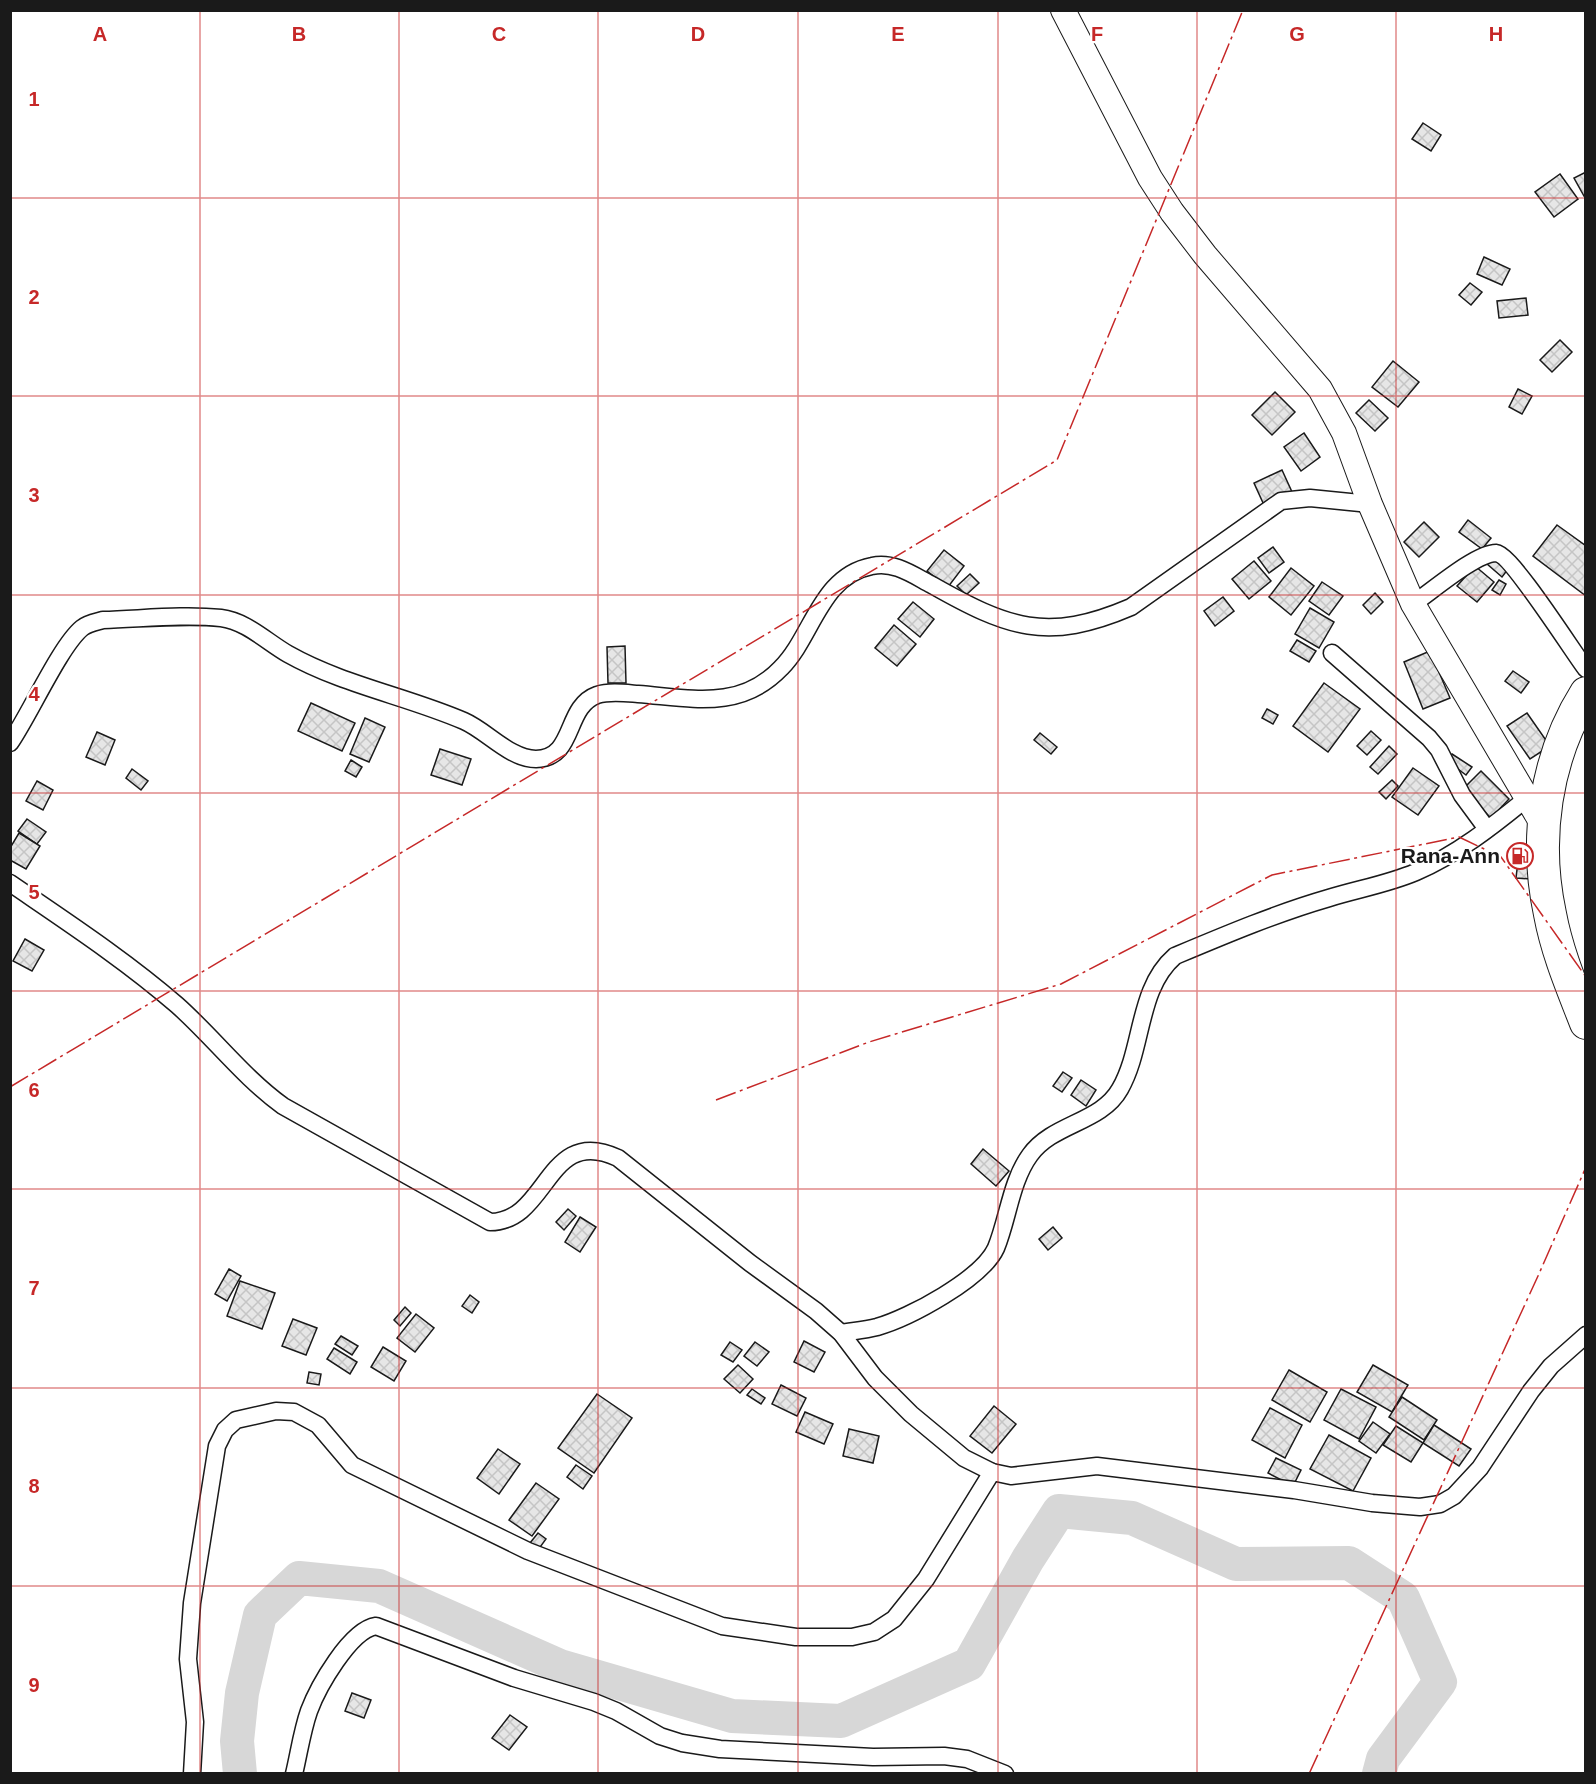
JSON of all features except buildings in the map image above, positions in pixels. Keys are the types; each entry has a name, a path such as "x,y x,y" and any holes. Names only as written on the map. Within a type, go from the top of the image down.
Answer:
{"highway":[{"path":"1586,693 1571,717 1557,754 1548,788 1544,827 1544,875 1549,914 1561,956 1586,1023"}],"street":[{"path":"1063,10 1150,178 1172,212 1205,255 1320,389 1344,433 1370,504 1413,604 1544,827"},
{"path":"10,743 64,650 79,630 87,625 103,620 220,618 243,625 308,664 465,722 520,756 537,759 552,755 564,747 577,714 586,701 598,695 616,693 715,700 742,696 762,686 782,668 799,646 835,586 853,573 873,565 890,565 904,569 979,612 1010,624 1064,628 1106,618 1131,607 1281,501 1310,498 1370,504"},
{"path":"1413,604 1475,561 1495,553 1503,555 1586,669"},
{"path":"1332,653 1429,738 1439,750 1462,795 1487,829"},
{"path":"841,1333 878,1326 899,1318 951,1290 989,1262 1021,1171 1031,1153 1068,1126 1099,1112 1112,1101 1122,1087 1152,988 1162,968 1175,956 1328,898 1392,881 1417,871 1487,829 1526,799"},
{"path":"10,883 132,968 179,1007 257,1087 284,1106 474,1215 490,1222 511,1219 522,1210 561,1162 575,1153 589,1149 602,1150 618,1158 750,1263 816,1311 841,1333 876,1378 911,1414 964,1458 992,1472 1011,1476 1097,1466 1294,1490 1372,1503 1420,1507 1440,1504 1454,1496 1480,1468 1531,1390 1551,1366 1586,1335"},
{"path":"192,1773 195,1722 188,1659 192,1604 218,1446 225,1430 236,1419 276,1411 300,1414 318,1425 351,1465 528,1551 722,1626 796,1636 852,1637 874,1632 894,1619 926,1579 992,1472"},
{"path":"294,1773 309,1711 324,1679 361,1632 376,1626 514,1678 594,1702 616,1711 660,1736 682,1743 720,1749 873,1757 944,1756 967,1759 1005,1773"}],"waterway":[{"path":"240,1774 237,1741 242,1693 260,1615 299,1578 379,1586 560,1666 732,1716 841,1721 969,1664 1028,1559 1059,1511 1132,1518 1236,1564 1349,1563 1403,1598 1440,1682 1383,1759 1379,1774"}],"power":[{"path":"10,1087 1057,460 1243,10"},
{"path":"716,1100 869,1042 1061,984 1272,875 1459,837 1501,857 1586,977"},
{"path":"1309,1774 1586,1167"}],"place":[{"name":"Rana-Ann","path":"1520,856"}]}
